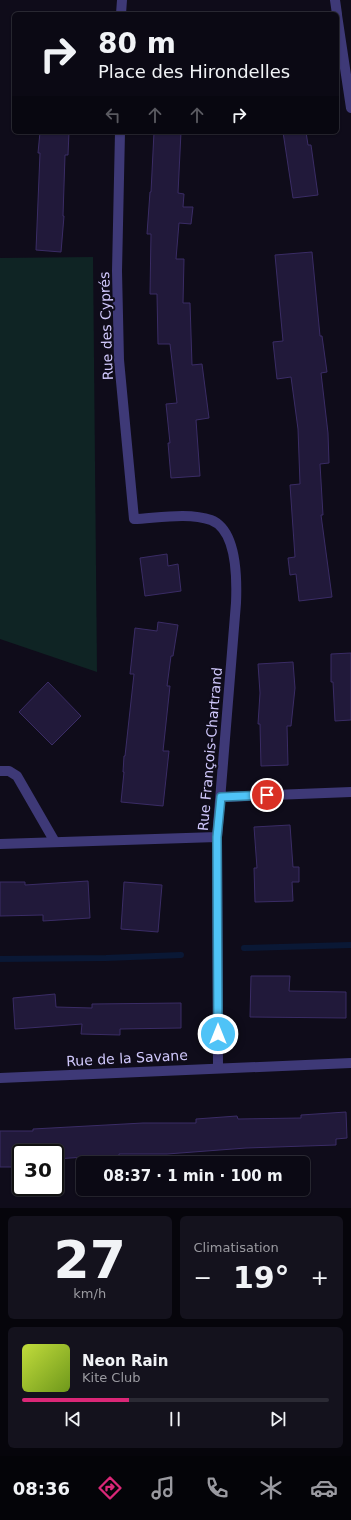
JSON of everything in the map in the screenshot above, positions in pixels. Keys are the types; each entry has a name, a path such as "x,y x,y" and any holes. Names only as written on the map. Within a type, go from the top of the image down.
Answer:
{"street":[{"path":"122,0 122,12"},
{"path":"335,0 337,12"},
{"path":"339,27 351,108"},
{"name":"Rue des Cyprés","path":"120,134 118,271 119,360 134,519"},
{"name":"Rue François-Chartrand","path":"134,519 186,516 211,520 219,524 224,530 232,549 236,603 217,837 218,1067"},
{"path":"0,771 9,771 17,776 55,842"},
{"path":"221,797 351,792"},
{"path":"0,844 217,837"},
{"name":"Rue de la Savane","path":"0,1078 351,1062"}],"green space":[{"path":"93,257 97,672 0,639 0,258"}],"building":[{"path":"40,134 69,134 68,155 65,155 64,216 61,252 36,250 40,153 38,153"},
{"path":"154,134 181,134 178,193 184,194 183,207 193,207 191,224 179,223 176,259 184,259 183,303 190,303 192,365 202,364 209,418 196,420 200,476 171,478 168,443 170,443 166,404 177,403 170,344 158,344 157,294 150,294 151,234 147,234"},
{"path":"283,134 306,134 308,145 311,145 318,195 293,198"},
{"path":"312,252 320,336 322,336 327,372 321,373 328,433 329,463 320,464 323,515 321,515 332,597 299,601 296,574 290,575 288,558 295,557 290,485 300,484 298,429 291,377 277,379 273,342 283,341 275,255"},
{"path":"167,554 168,566 178,564 181,591 145,596 140,558"},
{"path":"158,622 178,625 173,656 171,656 167,686 170,686 163,751 169,751 163,806 121,802 124,756 134,674 130,674 135,628 157,631"},
{"path":"351,653 351,720 335,721 333,682 331,682 331,654"},
{"path":"293,662 295,688 291,726 287,726 288,765 261,766 260,724 258,724 260,693 258,664"},
{"path":"48,682 81,716 52,745 19,712"},
{"path":"290,825 293,867 299,867 299,882 292,882 293,901 255,902 254,868 257,868 254,827"},
{"path":"88,881 90,918 43,921 43,915 0,916 0,882 25,882 25,885"},
{"path":"124,882 162,885 158,932 121,929"},
{"path":"251,976 290,976 289,991 346,992 346,1018 250,1017"},
{"path":"55,994 56,1007 92,1008 92,1004 181,1003 181,1028 120,1029 120,1035 81,1034 82,1024 15,1029 13,998"},
{"path":"346,1112 347,1138 336,1139 336,1145 246,1148 167,1154 76,1156 76,1158 64,1158 64,1144 12,1144 12,1167 0,1167 0,1131 33,1131 33,1129 143,1123 196,1123 196,1119 237,1116 238,1119 301,1118 301,1115"}],"waterway":[{"path":"244,948 351,945"},
{"path":"0,959 106,958 181,955"}],"route":[{"path":"218,1034 217,837 221,797 267,795"}]}
